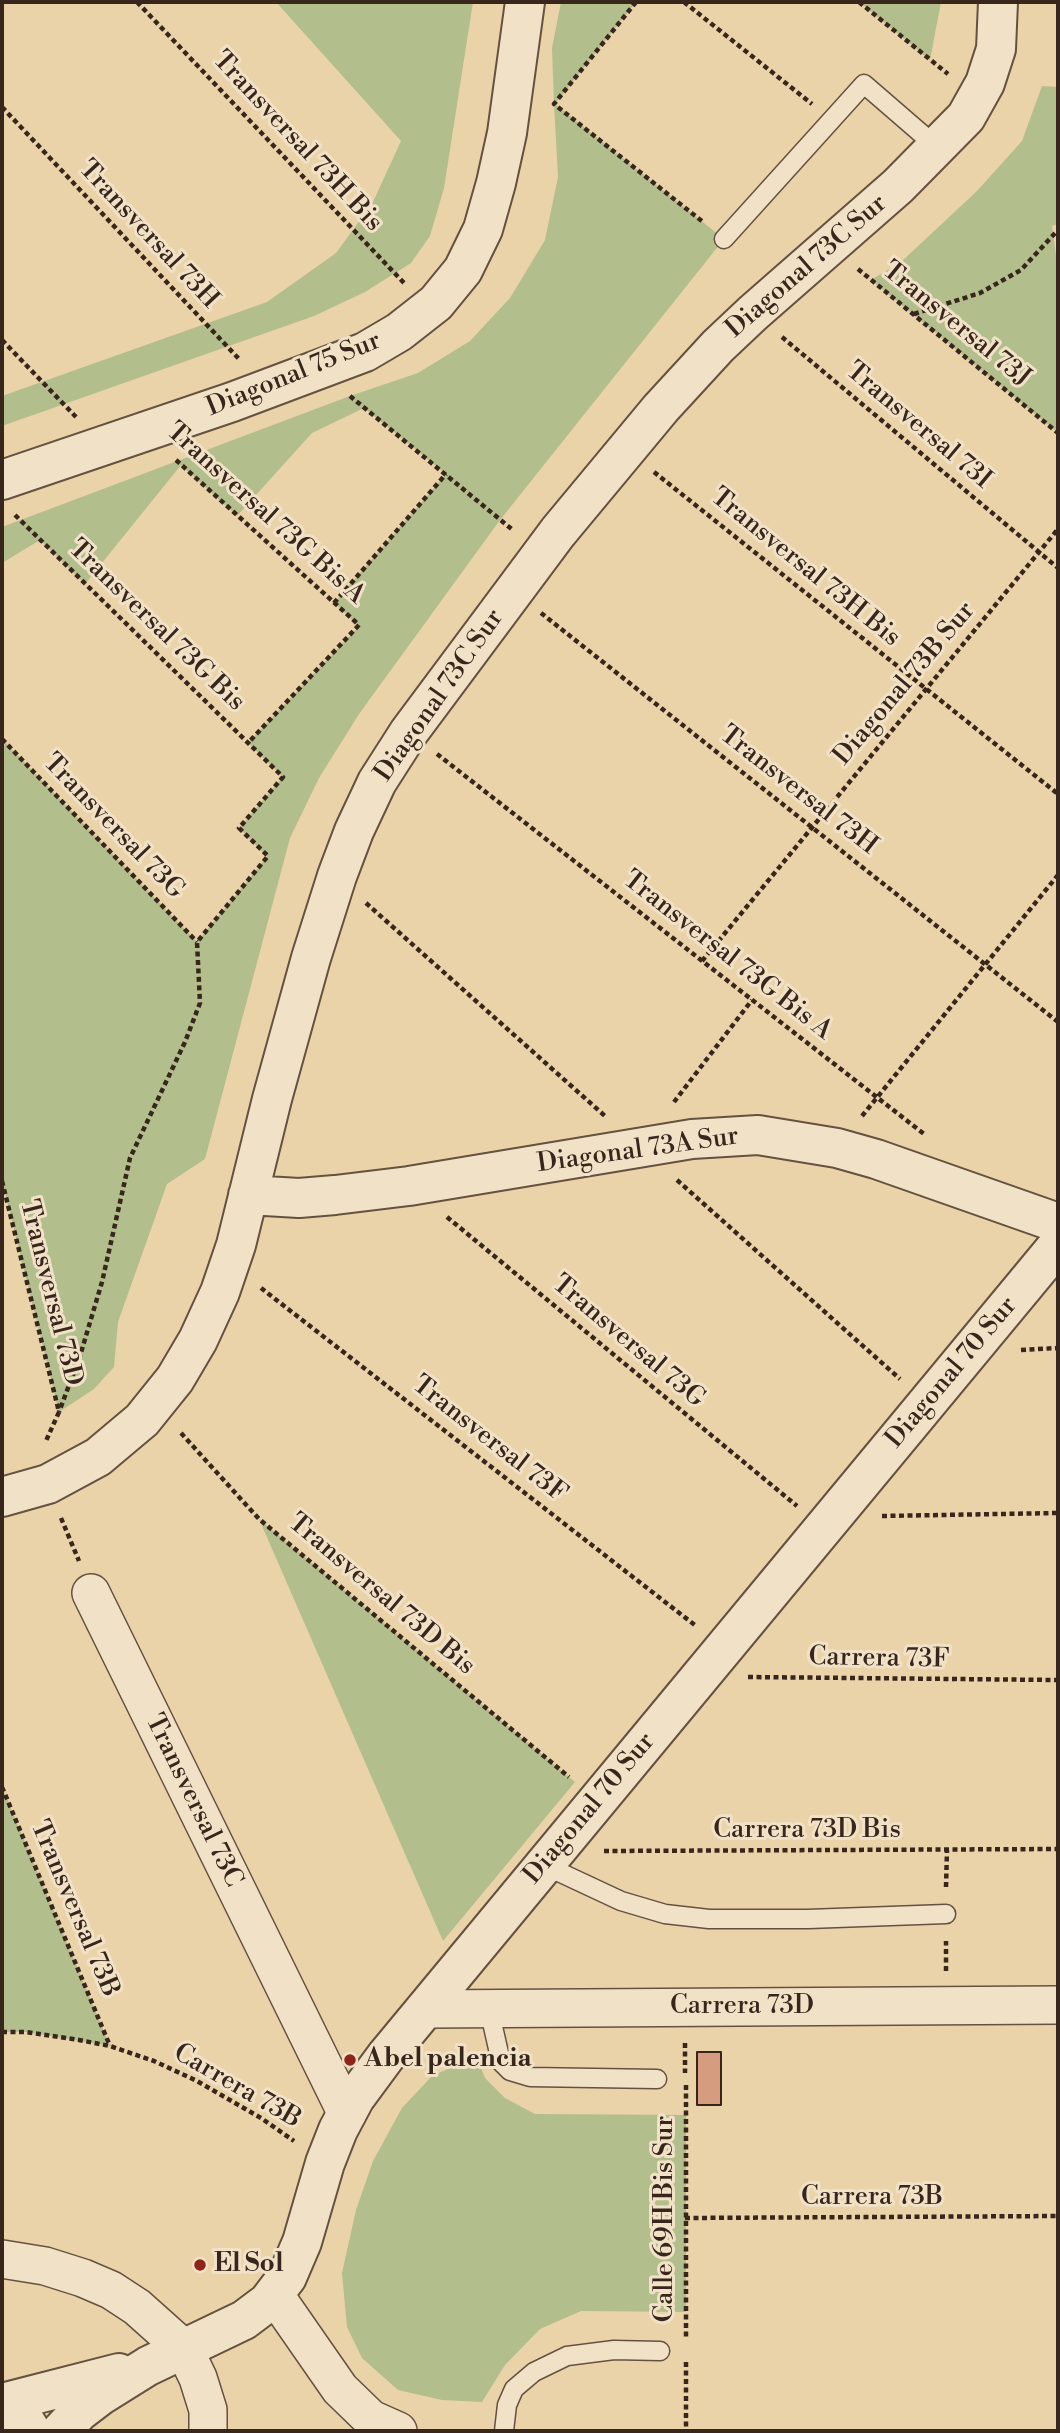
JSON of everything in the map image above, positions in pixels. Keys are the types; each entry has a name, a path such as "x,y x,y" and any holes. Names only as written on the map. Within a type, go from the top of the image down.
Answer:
{"street":[{"name":"Diagonal 75 Sur","path":"7,496 103,446 365,352 399,332 436,303 463,270 482,229 496,183 507,132 525,2"},
{"name":"Diagonal 73C Sur","path":"24,1491 98,1457 142,1420 175,1379 198,1340 230,1263 275,1086 337,876 377,782 409,732 542,553 677,390 753,313 938,148 966,117 985,83 996,49 998,2"},
{"name":"Diagonal 73A Sur","path":"248,1195 299,1198 408,1186 692,1139 758,1135 837,1148 876,1159 1058,1223"},
{"name":"Diagonal 70 Sur","path":"61,2431 79,2412 100,2396 148,2366 244,2320 274,2294 287,2277 302,2242 325,2163 347,2114 355,2098 386,2056 1058,1245"},
{"name":"Transversal 73C","path":"91,1593 347,2114"},
{"name":"Carrera 73D","path":"425,2009 1058,2005"},
{"path":"2,2259 46,2266 83,2278 111,2290 137,2306 184,2349 198,2378 208,2410 208,2431"},
{"path":"274,2294 340,2389 371,2419 398,2431"},
{"name":"Diagonal 70 Sur","path":"2,2404 148,2366"},
{"path":"2,2404 23,2418 31,2431"}],"lane":[{"path":"724,239 864,84 938,148"},
{"path":"550,1858 621,1901 664,1914 709,1919 946,1914"},
{"path":"489,2008 500,2062 510,2071 530,2077 657,2079"},
{"path":"505,2431 508,2405 514,2389 534,2372 567,2356 614,2350 660,2351"}],"path":[{"name":"Transversal 73H Bis","path":"137,2 428,309"},
{"path":"636,2 554,104 724,239"},
{"path":"684,2 832,119"},
{"path":"859,2 977,98"},
{"name":"Transversal 73H","path":"2,107 267,389"},
{"path":"913,315 980,293 1021,270 1058,230"},
{"name":"Transversal 73J","path":"830,246 1058,433"},
{"name":"Transversal 73I","path":"753,313 1058,568"},
{"path":"2,340 103,446"},
{"path":"318,370 542,553"},
{"name":"Transversal 73G Bis A","path":"144,431 359,625 248,743"},
{"name":"Transversal 73H Bis","path":"626,449 1058,794"},
{"path":"334,603 446,474"},
{"name":"Transversal 73G Bis","path":"7,496 283,777 239,828 268,856 197,942"},
{"name":"Diagonal 73B Sur","path":"702,961 1058,529"},
{"name":"Transversal 73H","path":"513,591 1058,1021"},
{"name":"Transversal 73G Bis A","path":"409,732 929,1138"},
{"name":"Transversal 73G","path":"2,738 197,942"},
{"path":"837,1148 1058,875"},
{"path":"59,1412 80,1356 102,1282 130,1158 185,1042 200,1003 197,942"},
{"path":"640,1147 752,1000"},
{"name":"Transversal 73D","path":"2,1181 59,1412 24,1491"},
{"name":"Transversal 73G","path":"408,1186 828,1523"},
{"name":"Transversal 73F","path":"230,1263 725,1648"},
{"name":"Transversal 73D Bis","path":"154,1404 259,1519 597,1801"},
{"path":"24,1491 91,1593"},
{"path":"828,1523 1058,1513"},
{"name":"Carrera 73F","path":"700,1677 1058,1680"},
{"name":"Transversal 73B","path":"2,1787 110,2046"},
{"name":"Carrera 73D Bis","path":"550,1858 1058,1849"},
{"name":"Calle 69H Bis Sur","path":"685,2008 686,2431"},
{"name":"Carrera 73B","path":"2,2032 26,2032 110,2046 154,2061 197,2081 261,2118 325,2163"},
{"name":"Carrera 73B","path":"685,2218 1058,2216"}],"green space":[{"path":"276,2 473,2 444,188 430,236 411,263 365,292 314,316 2,426 2,396 267,302 336,253 373,202 401,141"},
{"path":"561,2 636,2 555,104 724,239 500,520 359,714 319,778 290,838 205,1159 167,1184 118,1322 114,1367 94,1389 59,1412 2,1181 2,739 197,942 267,857 239,828 283,777 248,743 359,626 334,603 446,474 364,408 312,433 237,516 181,465 85,584 40,540 2,563 2,527 418,373 470,341 510,298 545,240 558,177 552,48"},
{"path":"859,2 941,2 930,60"},
{"path":"1042,86 1058,87 1058,224 1052,226 1058,270 1058,433 871,280 901,262 977,191 1022,141"},
{"path":"259,1519 575,1782 443,1941"},
{"path":"2,1787 110,2046 26,2032 2,2032"},
{"path":"476,2056 485,2078 505,2098 535,2114 686,2115 686,2312 581,2311 540,2329 505,2365 482,2402 442,2400 398,2390 362,2358 347,2327 342,2273 356,2210 373,2161 402,2108 432,2076"}],"building":[{"path":"697,2052 721,2052 721,2105 697,2105"}],"place":[{"name":"Abel palencia","path":"350,2060"},
{"name":"El Sol","path":"200,2265"}]}
